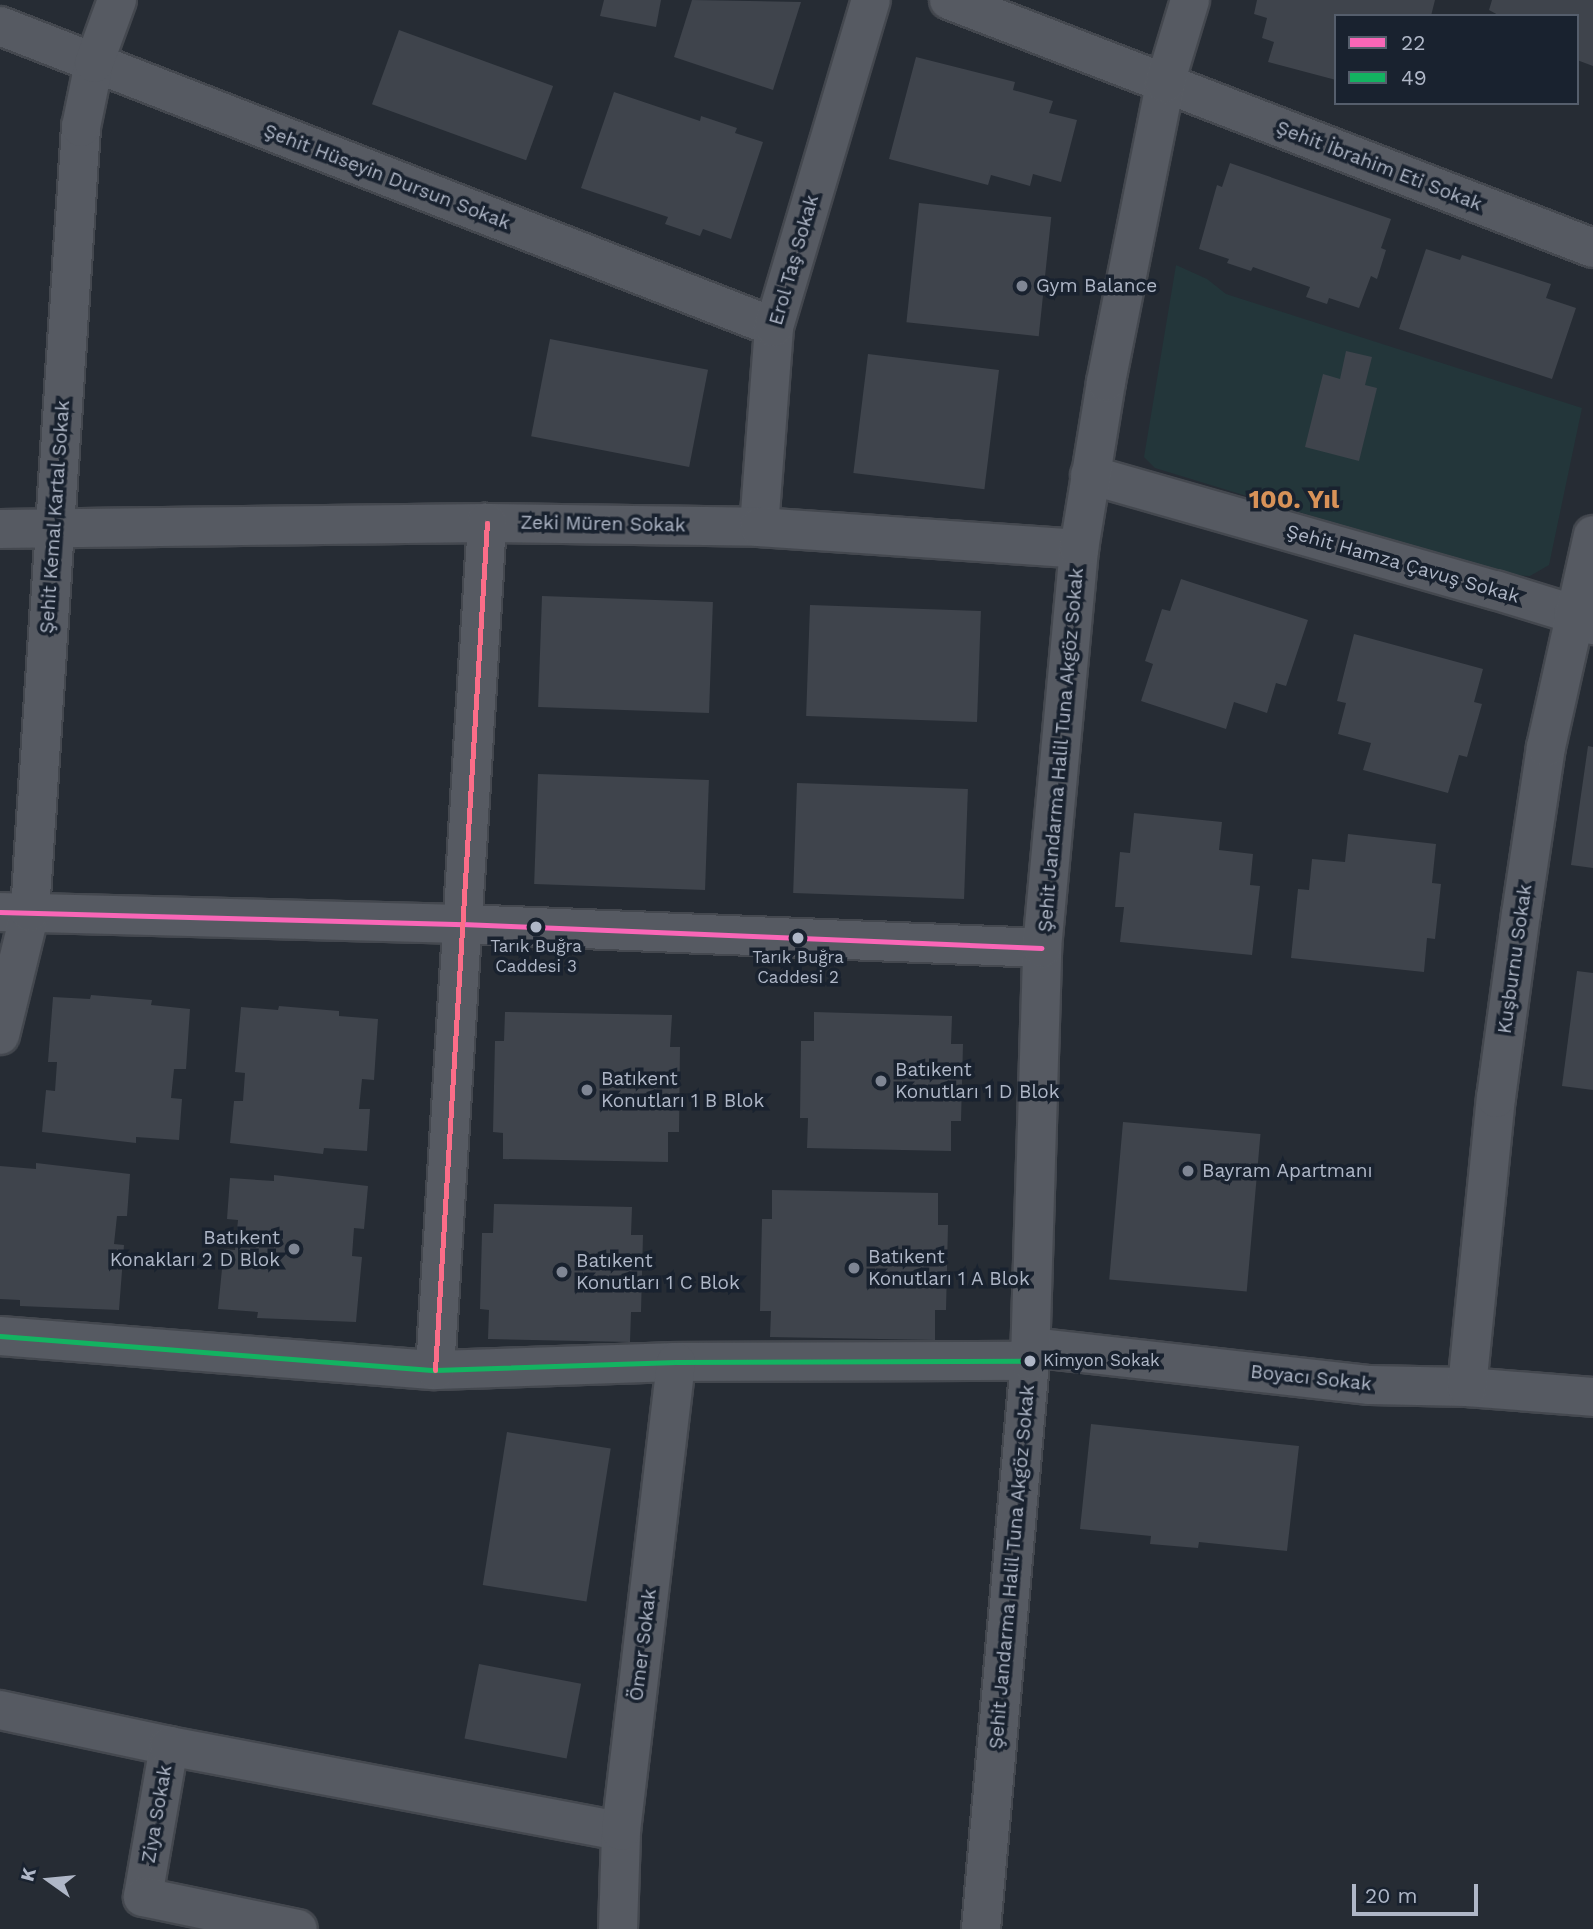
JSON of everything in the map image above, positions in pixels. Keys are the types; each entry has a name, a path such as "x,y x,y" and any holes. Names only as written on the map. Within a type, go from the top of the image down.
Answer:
{"street":[{"name":"Şehit Kemal Kartal Sokak","path":"0,1035 54,529 81,127 94,63 117,0"},
{"name":"Erol Taş Sokak","path":"759,527 774,327 871,0"},
{"name":"Şehit İbrahim Eti Sokak","path":"949,0 1593,248"},
{"name":"Şehit Jandarma Halil Tuna Akgöz Sokak","path":"981,1929 1030,1354 1042,948 1079,549 1090,475 1165,83 1190,0"},
{"name":"Şehit Hüseyin Dursun Sokak","path":"0,26 774,327"},
{"name":"Şehit Hamza Çavuş Sokak","path":"1090,475 1583,620"},
{"name":"Zeki Müren Sokak","path":"0,528 487,523 759,527 1079,549"},
{"path":"435,1370 487,523"},
{"name":"Kuşburnu Sokak","path":"1466,1387 1496,1098 1521,914 1546,747 1583,620 1593,535"},
{"path":"15,912 462,924 1042,948"},
{"name":"Boyacı Sokak","path":"0,1336 435,1370 1030,1354 1370,1385 1466,1387 1593,1397"},
{"name":"Ömer Sokak","path":"618,1929 621,1831 676,1362"},
{"name":"Ziya Sokak","path":"0,1710 169,1746 140,1913 298,1929"},
{"path":"169,1746 621,1831"}],"green space":[{"path":"1176,265 1207,279 1226,294 1582,408 1549,565 1530,576 1505,575 1155,468 1144,457"}],"building":[{"path":"604,0 661,0 656,27 600,16"},
{"path":"692,0 801,2 773,90 674,57"},
{"path":"1257,0 1435,0 1432,14 1334,14 1334,79 1268,62 1274,42 1262,38 1267,18 1254,14"},
{"path":"1492,0 1593,0 1593,66 1579,61 1579,14 1496,14 1489,10"},
{"path":"399,30 553,86 526,160 372,104"},
{"path":"916,57 1015,82 1013,90 1053,101 1049,113 1077,120 1061,182 1033,174 1030,186 991,175 988,185 889,159"},
{"path":"614,92 700,121 701,116 737,128 735,133 763,142 731,239 703,229 700,236 665,224 668,217 581,188"},
{"path":"1230,163 1391,219 1381,248 1386,250 1377,279 1371,276 1359,308 1329,298 1327,304 1306,297 1310,287 1253,267 1251,271 1227,263 1229,259 1199,249 1217,185 1222,187"},
{"path":"919,203 1051,217 1039,336 906,322"},
{"path":"1426,249 1460,260 1462,255 1551,284 1546,298 1576,308 1552,379 1399,329"},
{"path":"550,339 708,370 689,467 531,436"},
{"path":"1346,351 1372,357 1365,385 1377,388 1359,461 1305,447 1323,374 1340,379"},
{"path":"868,354 999,370 984,489 853,473"},
{"path":"1181,579 1308,620 1286,686 1276,683 1267,713 1234,702 1226,729 1141,701 1153,664 1145,661 1162,609 1170,611"},
{"path":"542,596 713,602 709,713 538,707"},
{"path":"810,605 981,611 977,722 806,716"},
{"path":"1354,634 1483,669 1474,702 1482,704 1467,757 1459,755 1448,793 1363,770 1371,743 1338,734 1346,703 1337,701"},
{"path":"1588,746 1593,747 1593,868 1571,865"},
{"path":"538,774 709,780 705,890 534,884"},
{"path":"797,783 968,789 964,899 793,893"},
{"path":"1134,813 1222,822 1219,850 1253,854 1250,885 1260,886 1252,955 1120,942 1124,907 1115,907 1120,852 1130,853"},
{"path":"1348,834 1436,844 1432,883 1441,884 1435,939 1427,938 1424,972 1291,958 1298,889 1309,890 1312,859 1345,862"},
{"path":"1577,971 1593,973 1593,1090 1562,1086"},
{"path":"91,995 152,1000 151,1005 190,1009 186,1069 174,1069 171,1098 182,1099 179,1140 136,1137 136,1143 42,1132 46,1090 55,1091 57,1062 48,1062 53,997 90,999"},
{"path":"279,1006 339,1011 339,1016 378,1019 374,1080 362,1079 359,1109 370,1109 367,1151 324,1148 323,1154 230,1143 234,1101 243,1101 245,1073 235,1072 241,1007 278,1010"},
{"name":"Batıkent Konutları 1 B Blok","path":"505,1012 672,1015 670,1047 680,1047 679,1132 668,1132 668,1162 503,1159 503,1133 493,1132 495,1041 504,1041"},
{"name":"Batıkent Konutları 1 D Blok","path":"814,1012 952,1016 951,1044 963,1044 961,1121 951,1121 951,1151 807,1148 808,1118 800,1118 801,1041 814,1041"},
{"name":"Bayram Apartmanı","path":"1123,1122 1260,1134 1247,1291 1109,1279"},
{"path":"36,1163 130,1174 127,1216 117,1216 114,1244 124,1245 119,1310 20,1306 20,1300 0,1299 0,1166 36,1169"},
{"name":"Batıkent Konakları 2 D Blok","path":"274,1175 368,1186 364,1229 354,1228 352,1256 362,1257 356,1322 257,1318 258,1312 218,1309 224,1249 235,1250 238,1220 227,1219 230,1178 274,1181"},
{"name":"Batıkent Konutları 1 A Blok","path":"772,1190 938,1193 938,1225 948,1225 946,1310 935,1310 935,1340 770,1337 771,1311 760,1311 762,1219 772,1219"},
{"name":"Batıkent Konutları 1 C Blok","path":"494,1204 632,1207 631,1235 643,1235 641,1312 631,1312 630,1342 488,1339 489,1310 480,1309 482,1233 493,1233"},
{"path":"1091,1424 1299,1446 1287,1551 1199,1542 1198,1548 1150,1544 1151,1536 1080,1529"},
{"path":"507,1432 611,1448 586,1602 483,1585"},
{"path":"479,1664 581,1684 567,1758 464,1739"}],"transit line":[{"path":"435,1370 487,523"},
{"name":"22","path":"0,912 462,924 1042,948"},
{"name":"49","path":"0,1336 435,1370 676,1362 1030,1361"}],"place":[{"name":"Gym Balance","path":"1022,286"},
{"name":"Tarık Buğra Caddesi 3","path":"536,927"},
{"name":"Tarık Buğra Caddesi 2","path":"798,938"},
{"name":"Batıkent Konutları 1 D Blok","path":"881,1081"},
{"name":"Batıkent Konutları 1 B Blok","path":"587,1090"},
{"name":"Bayram Apartmanı","path":"1188,1171"},
{"name":"Batıkent Konakları 2 D Blok","path":"294,1249"},
{"name":"Batıkent Konutları 1 A Blok","path":"854,1268"},
{"name":"Batıkent Konutları 1 C Blok","path":"562,1272"},
{"name":"Kimyon Sokak","path":"1030,1361"}],"district":[{"name":"100. Yıl","path":"1294,500"}]}
